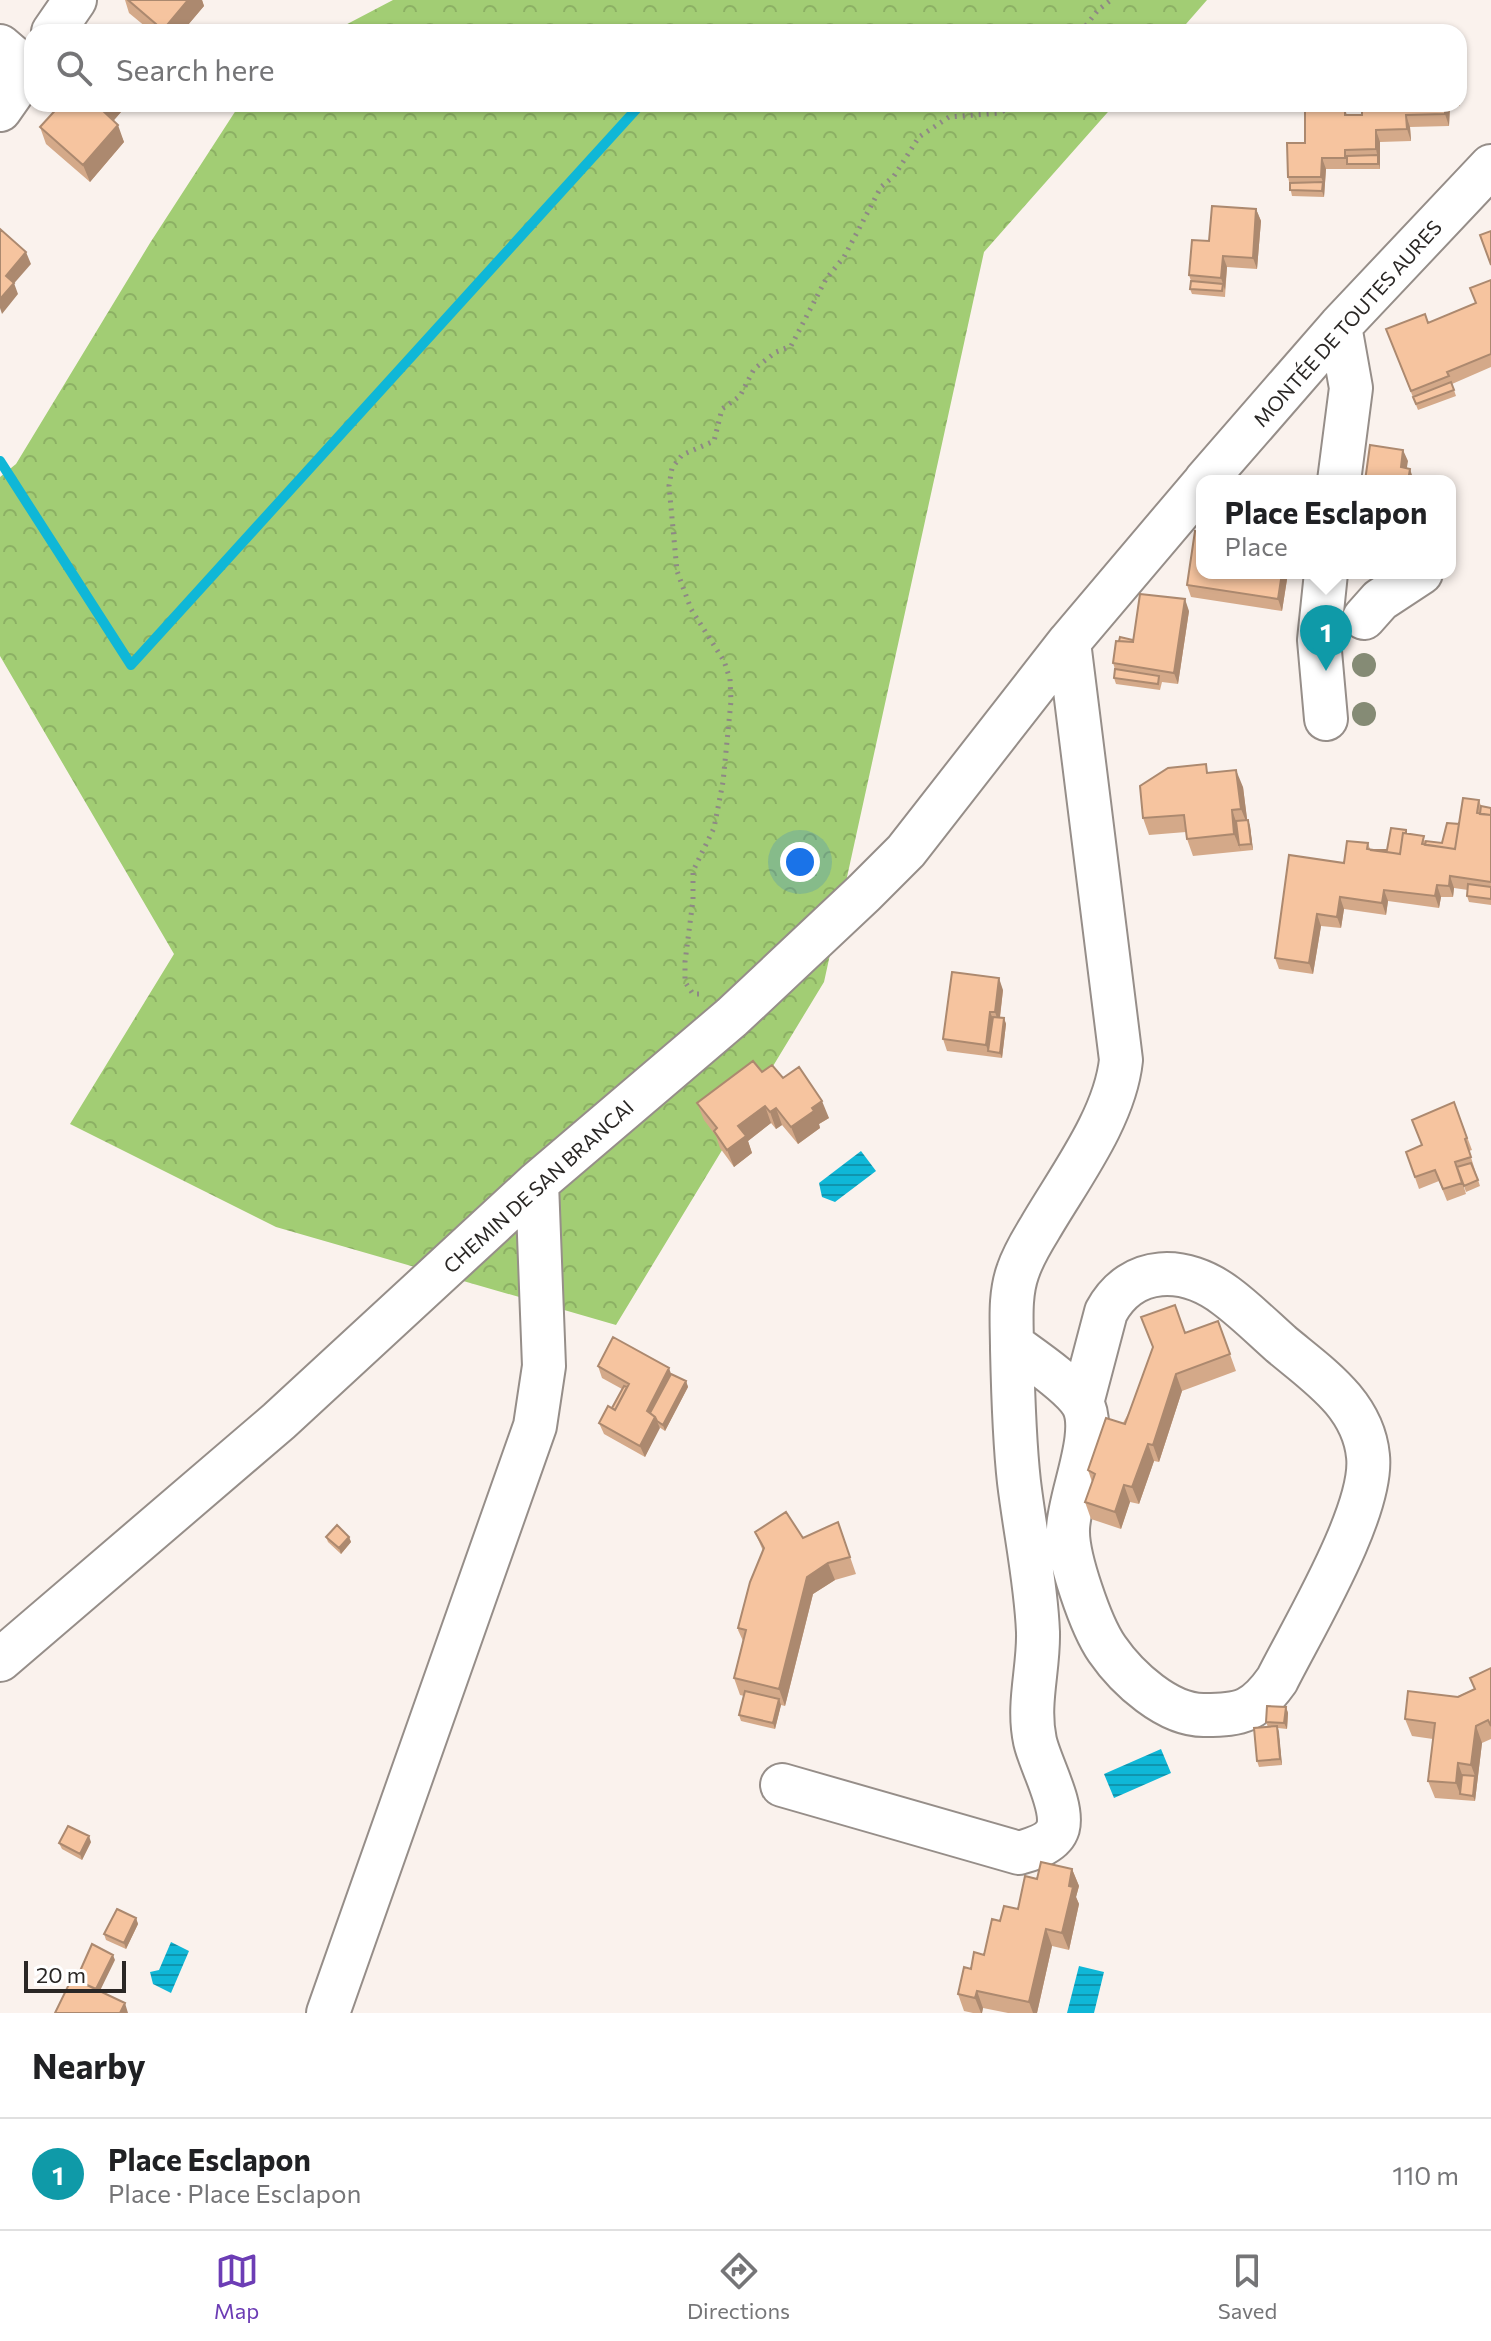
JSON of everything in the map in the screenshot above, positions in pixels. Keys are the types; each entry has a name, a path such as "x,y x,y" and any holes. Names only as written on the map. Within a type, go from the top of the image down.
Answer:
{"street":[{"path":"58,24 75,0"},
{"path":"0,110 20,60"},
{"name":"MONTÉE DE TOUTES AURES","path":"1211,475 1340,326 1491,166"},
{"path":"1340,326 1351,388 1340,475"},
{"name":"MONTÉE DE TOUTES AURES","path":"1042,678 1196,492"},
{"path":"1325,579 1319,640 1326,719"},
{"path":"1364,618 1380,600 1412,579"},
{"path":"782,1785 1019,1853 1036,1848 1052,1838 1058,1829 1056,1805 1040,1761 1032,1718 1038,1637 1036,1590 1026,1542 1014,1440 1012,1298 1018,1269 1098,1129 1115,1093 1121,1060 1069,642"},
{"name":"CHEMIN DE SAN BRANCAI","path":"0,1660 279,1421 537,1183 752,998 906,851 1042,678"},
{"path":"328,2013 535,1426 544,1366 537,1183"},
{"path":"1012,1344 1055,1377 1082,1403 1087,1434 1068,1530 1070,1550 1087,1604 1106,1648 1123,1669 1172,1707 1196,1716 1245,1711 1262,1701 1277,1680 1339,1556 1365,1496 1368,1455 1365,1438 1349,1405 1224,1294 1179,1275 1162,1274 1128,1283 1111,1302 1082,1403"}],"path":[{"path":"1087,24 1111,0"},
{"path":"752,998 693,994 685,982 693,871 714,828 727,758 731,701 730,679 724,661 691,609 677,571 669,486 672,468 682,455 714,441 722,409 740,396 754,369 776,352 791,346 826,279 844,257 881,187 894,176 919,137 949,117 1002,112"}],"green space":[{"path":"393,0 1207,0 1186,24 347,24"},
{"path":"235,112 1108,112 984,252 824,982 616,1325 276,1227 70,1124 174,954 0,656 0,477 16,464 150,243"}],"water":[{"path":"861,1151 876,1171 835,1202 822,1197 819,1183"},
{"path":"1161,1749 1171,1773 1114,1798 1104,1774"},
{"path":"171,1942 189,1951 171,1993 153,1984 150,1972 159,1970"},
{"path":"1079,1966 1104,1972 1094,2013 1067,2013"}],"building":[{"path":"128,0 188,0 168,24 156,24"},
{"path":"54,112 104,112 118,125 83,165 40,127"},
{"path":"1305,112 1362,115 1362,112 1445,112 1406,115 1407,129 1376,130 1376,149 1345,150 1345,158 1322,158 1321,177 1288,177 1287,143 1305,143"},
{"path":"1378,155 1378,164 1347,164 1347,156"},
{"path":"1323,182 1322,191 1290,190 1290,183"},
{"path":"1212,206 1256,209 1253,258 1223,256 1221,278 1189,275 1192,240 1209,241"},
{"path":"0,229 26,252 6,276 14,283 0,299"},
{"path":"1491,231 1491,265 1480,235"},
{"path":"1491,280 1491,354 1411,391 1386,329 1425,314 1428,323 1476,303 1470,288"},
{"path":"1191,281 1223,284 1222,291 1190,289"},
{"path":"1451,382 1454,390 1416,404 1413,397"},
{"path":"1370,445 1403,450 1401,467 1410,469 1409,475 1366,475"},
{"path":"1195,531 1196,579 1281,579 1278,599 1187,585"},
{"path":"1140,594 1185,599 1174,673 1113,663 1116,641 1133,642"},
{"path":"1120,637 1133,640 1133,642 1119,641"},
{"path":"1115,669 1159,676 1158,684 1114,678"},
{"path":"1206,764 1207,773 1236,770 1241,809 1232,810 1234,834 1187,839 1184,815 1143,818 1140,786 1168,768"},
{"path":"1463,798 1479,800 1477,813 1491,815 1491,882 1450,876 1449,886 1437,885 1435,896 1384,890 1382,903 1340,897 1337,917 1317,914 1309,963 1275,958 1289,855 1344,863 1347,841 1368,843 1367,849 1400,854 1403,833 1424,836 1422,844 1455,849"},
{"path":"1481,806 1491,808 1491,815 1480,814"},
{"path":"1248,820 1251,844 1239,845 1236,821"},
{"path":"1447,823 1459,824 1455,849 1425,845 1426,841 1442,843"},
{"path":"1391,828 1406,830 1400,854 1370,850 1387,850"},
{"path":"1468,884 1491,887 1491,899 1467,896"},
{"path":"952,972 999,978 995,1012 990,1012 986,1045 943,1039"},
{"path":"993,1017 1004,1018 1000,1053 988,1051"},
{"path":"753,1061 762,1072 772,1065 783,1078 799,1067 822,1101 812,1108 814,1111 791,1127 776,1108 770,1112 765,1106 738,1126 746,1136 727,1150 714,1131 717,1128 697,1103"},
{"path":"1454,1102 1471,1157 1455,1162 1462,1183 1443,1189 1435,1170 1415,1177 1406,1152 1422,1145 1412,1120"},
{"path":"1471,1163 1478,1180 1464,1186 1457,1167"},
{"path":"1175,1305 1185,1333 1218,1321 1230,1354 1176,1374 1153,1445 1148,1444 1132,1487 1124,1485 1115,1512 1085,1502 1095,1474 1088,1470 1106,1418 1125,1424 1153,1347 1141,1317"},
{"path":"613,1337 669,1368 647,1411 655,1417 640,1446 599,1423 608,1406 615,1410 629,1384 598,1366"},
{"path":"671,1374 686,1381 663,1425 650,1413"},
{"path":"624,1386 627,1387 615,1410 612,1408"},
{"path":"786,1512 803,1538 838,1522 850,1557 828,1563 807,1577 779,1689 734,1678 746,1630 738,1628 750,1582 764,1548 755,1532"},
{"path":"337,1525 349,1537 339,1548 326,1537"},
{"path":"1491,1668 1491,1726 1488,1720 1476,1726 1471,1765 1458,1763 1456,1783 1428,1781 1435,1723 1405,1719 1408,1691 1458,1697 1475,1689 1470,1678"},
{"path":"745,1691 779,1699 773,1723 739,1715"},
{"path":"1267,1706 1286,1707 1284,1723 1266,1722"},
{"path":"1277,1726 1280,1759 1257,1761 1254,1728"},
{"path":"1462,1775 1475,1776 1473,1796 1460,1794"},
{"path":"68,1826 89,1836 80,1854 59,1843"},
{"path":"1041,1862 1072,1869 1069,1886 1073,1887 1062,1933 1046,1929 1029,2002 977,1991 975,1998 958,1994 964,1967 971,1969 974,1952 984,1955 992,1919 1000,1921 1004,1906 1018,1909 1025,1876 1037,1879"},
{"path":"117,1909 136,1918 124,1943 104,1934"},
{"path":"92,1944 113,1955 96,1989 76,1980"},
{"path":"72,1978 125,2003 120,2013 55,2013"}],"waterway":[{"path":"0,461 131,665 634,112"}],"place":[{"name":"Place Esclapon","path":"1326,671"}]}
